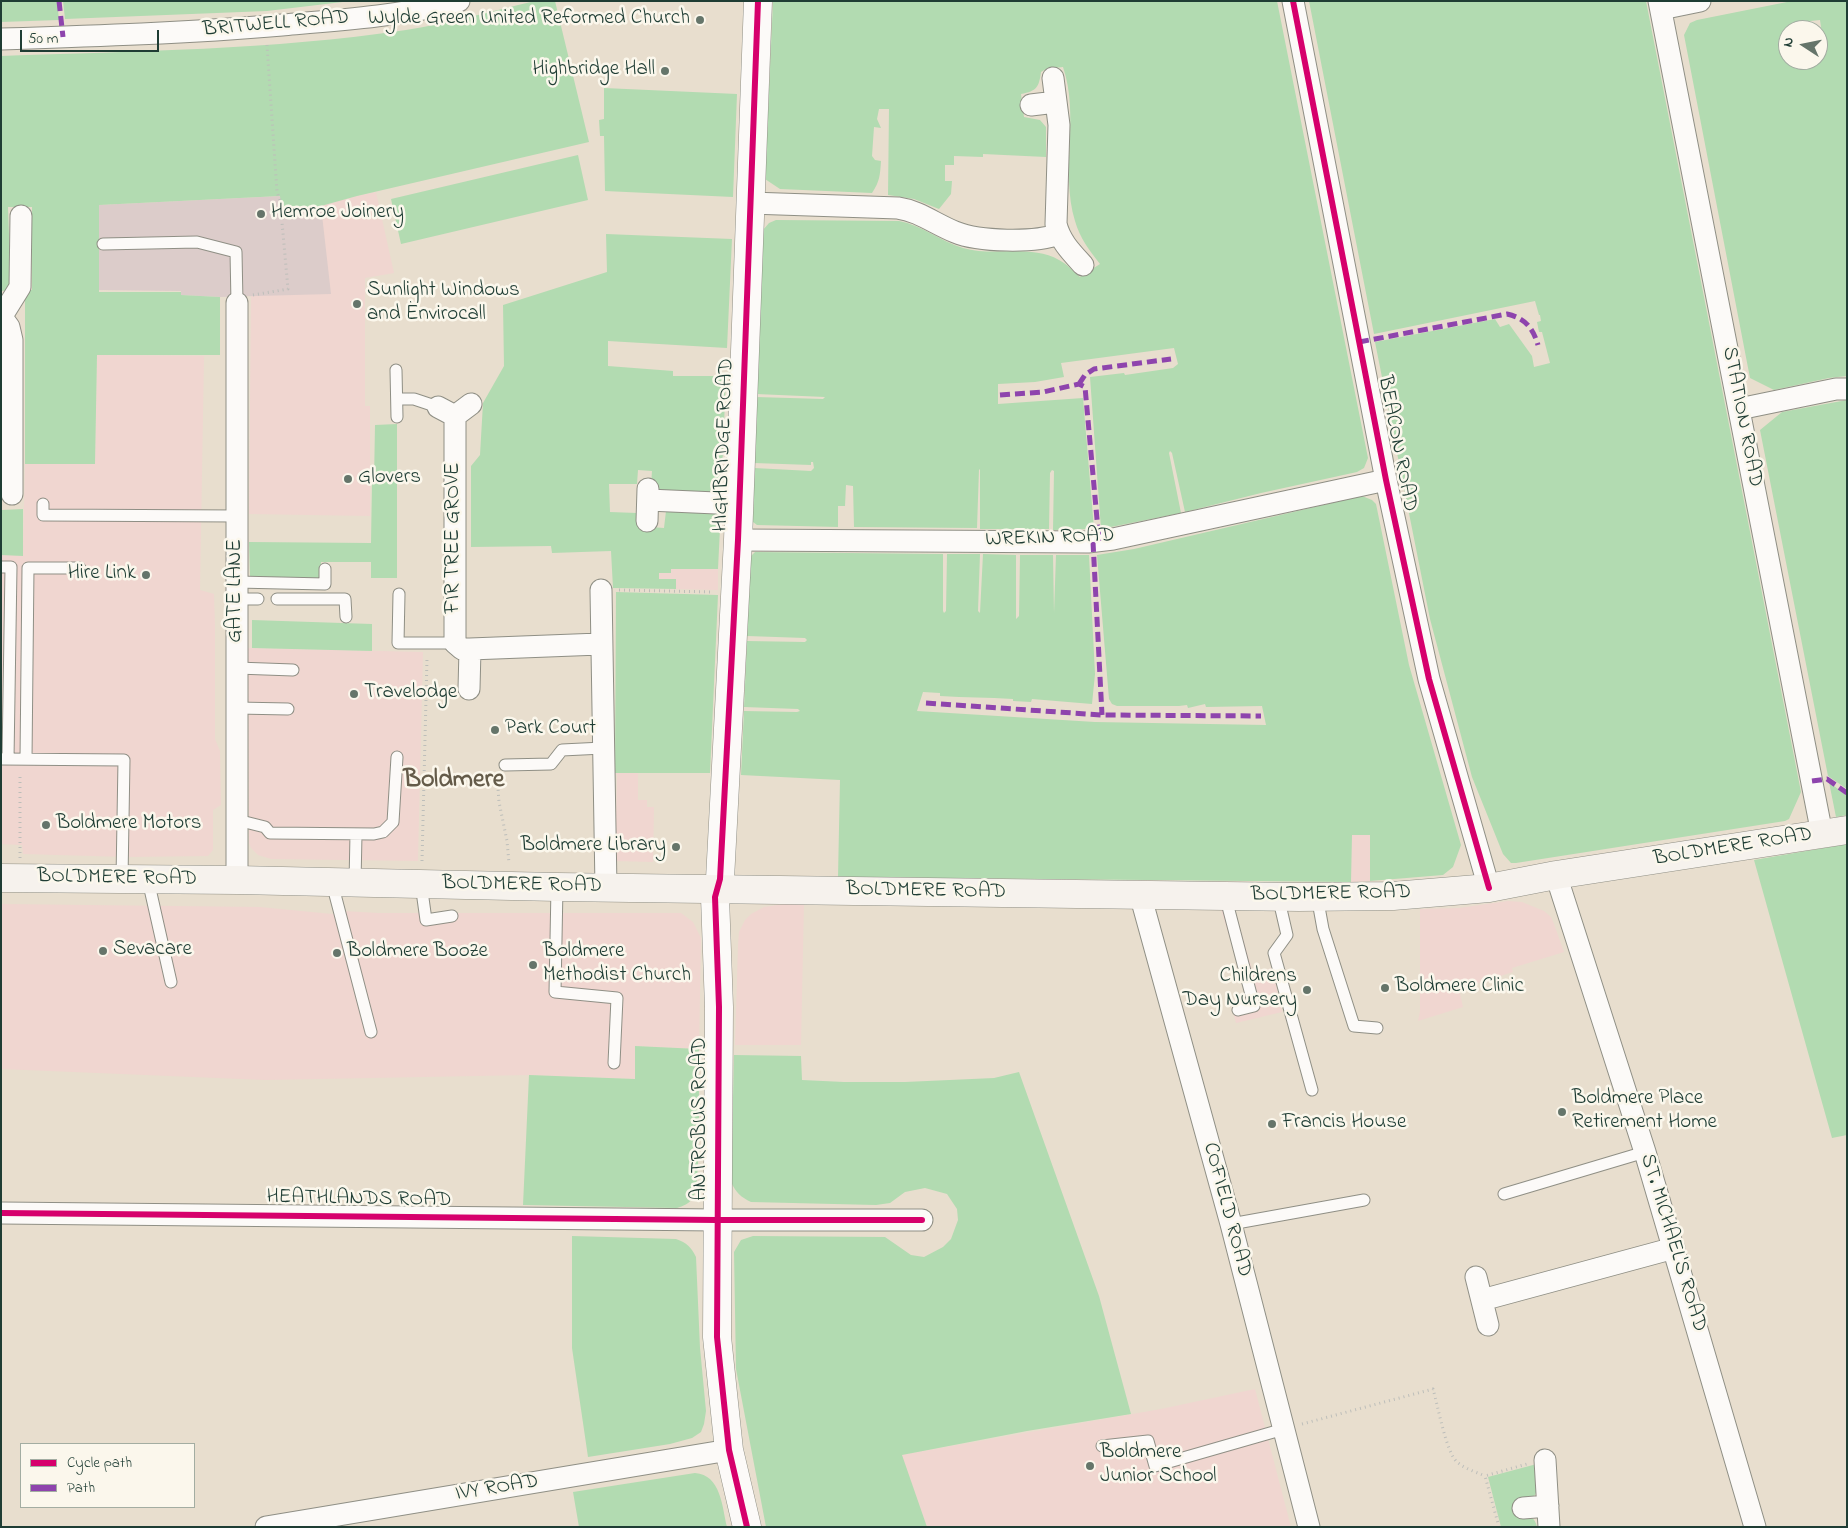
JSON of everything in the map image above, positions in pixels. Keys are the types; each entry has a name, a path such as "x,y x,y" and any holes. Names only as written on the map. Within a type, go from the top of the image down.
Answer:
{"main road":[{"name":"BOLDMERE ROAD","path":"10,878 237,880 606,888 1393,896 1489,888 1556,875 1835,832"}],"street":[{"name":"BRITWELL ROAD","path":"1,39 205,31 397,14 460,1"},
{"name":"HIGHBRIDGE ROAD","path":"717,889 720,879 738,540 758,1"},
{"name":"BEACON ROAD","path":"1293,1 1386,480 1429,679 1489,888"},
{"path":"1660,5 1700,1"},
{"name":"STATION ROAD","path":"1660,5 1740,409 1835,832"},
{"path":"1053,78 1059,126 1056,224 1058,234 1082,265"},
{"path":"1031,105 1056,102"},
{"path":"750,203 909,210 952,231 971,237 1023,240 1046,238 1058,234"},
{"path":"8,482 12,340 9,327 2,316 20,287 21,216"},
{"name":"GATE LANE","path":"237,300 237,516 244,593 237,668 237,880"},
{"path":"1740,409 1836,389 1847,389"},
{"name":"FIR TREE GROVE","path":"455,409 463,646 469,688"},
{"name":"WREKIN ROAD","path":"738,540 1088,542 1113,540 1386,480"},
{"path":"647,521 648,494 739,504"},
{"path":"601,590 600,644 606,888"},
{"path":"463,646 600,644"},
{"name":"ST. MICHAEL'S ROAD","path":"1556,875 1645,1152 1755,1527"},
{"name":"ANTROBUS ROAD","path":"717,889 719,1007 717,1337 729,1450 747,1527"},
{"name":"COFIELD ROAD","path":"1140,894 1231,1224 1309,1527"},
{"name":"HEATHLANDS ROAD","path":"1,1213 717,1220 922,1220"},
{"path":"1482,1300 1674,1248"},
{"path":"1476,1277 1488,1325"},
{"name":"IVY ROAD","path":"266,1527 729,1450"},
{"path":"1523,1508 1549,1516 1545,1460"}],"lane":[{"path":"103,244 196,242 236,252 237,300"},
{"path":"396,370 397,417"},
{"path":"397,399 414,399 455,409"},
{"path":"43,504 42,515 237,516"},
{"path":"1,567 11,567 5,759 124,760 135,879 171,982"},
{"path":"23,759 28,568 80,568"},
{"path":"244,593 325,584 325,568"},
{"path":"399,594 398,643 463,646"},
{"path":"277,598 345,599 346,617"},
{"path":"237,668 293,670"},
{"path":"237,708 288,709"},
{"path":"505,765 551,764 562,750 603,748"},
{"path":"237,820 264,827 270,833 356,834 382,832 393,822 397,757"},
{"path":"356,834 344,883 372,1032"},
{"path":"421,884 426,920 452,916"},
{"path":"557,887 555,992 617,998 614,1063"},
{"path":"1225,895 1254,1006 1238,1010"},
{"path":"1278,896 1287,935 1274,953 1312,1090"},
{"path":"1317,896 1324,929 1354,1026 1377,1028"},
{"path":"1504,1194 1645,1152"},
{"path":"1231,1224 1364,1200"},
{"path":"1102,1446 1148,1441 1155,1466 1284,1429"}],"path":[{"path":"237,300 288,289 280,200 277,192 265,26"},
{"path":"601,590 735,593"},
{"path":"421,884 428,643"},
{"path":"10,878 23,759"},
{"path":"505,765 497,766 497,775 499,802 509,859 508,886"},
{"path":"1284,1429 1433,1389 1450,1452 1457,1462 1467,1469 1485,1476 1545,1460"},
{"path":"1485,1476 1500,1527"}],"shaded area":[{"path":"376,192 394,273 365,278 365,406 370,406 370,516 249,514 251,296 181,295 181,291 98,290 99,205 281,196 357,196"},
{"path":"281,196 282,210 321,206 331,294 220,297 181,295 181,291 98,290 99,205"},
{"path":"97,355 204,356 200,590 214,594 215,739 220,751 221,805 213,810 213,850 208,856 127,857 23,854 22,845 1,844 1,555 23,555 25,464 95,464"},
{"path":"671,569 718,569 718,590 676,589 676,579 659,579 659,573"},
{"path":"248,648 423,652 418,861 271,859 258,855 251,848 249,843"},
{"path":"615,773 638,773 638,800 647,800 647,807 654,807 653,862 615,861 617,775"},
{"path":"1351,835 1370,835 1370,881 1351,882"},
{"path":"804,901 801,1045 735,1045 739,932 745,920 751,914 764,907"},
{"path":"1508,901 1522,902 1544,911 1551,917 1564,952 1512,968 1513,972 1459,989 1463,1007 1418,1021 1420,1011 1420,909 1459,908"},
{"path":"1,904 260,907 332,914 343,911 378,913 681,913 693,922 701,938 699,1049 635,1046 635,1079 529,1075 265,1080 1,1069"},
{"path":"1221,910 1235,910 1253,973 1272,968 1282,1012 1236,1023 1230,1001 1244,997 1246,991"},
{"name":"Boldmere Junior School","path":"1255,1389 1291,1527 927,1527 901,1455 1161,1409"}],"green space":[{"path":"1,1 57,1 59,20 1,22"},
{"path":"63,1 351,1 267,11 65,19"},
{"path":"535,1 555,1 589,142 321,206 282,210 280,196 99,205 99,292 181,292 181,295 220,297 220,355 97,355 95,464 25,464 25,290 32,290 32,207 8,207 11,290 1,291 1,56 204,49 356,37 422,27"},
{"path":"773,1 1277,1 1368,458 1364,468 1357,472 1185,512 1170,451 1181,513 1101,529 1090,377 1124,373 1125,375 1173,368 1178,364 1174,348 1061,363 1064,377 1035,382 998,384 998,404 1083,398 1094,529 1053,530 1054,471 1052,470 1050,473 1049,529 980,529 979,469 977,528 854,527 853,486 846,485 845,506 838,506 838,527 757,525 753,522 754,468 811,471 814,468 813,462 811,462 811,465 754,463 756,397 823,399 825,397 756,394 763,230 769,223 776,220 899,221 915,226 963,248 1048,255 1062,262 1080,277 1100,264 1079,233 1071,202 1069,183 1070,105 1063,67 1046,69 1041,72 1036,88 1021,94 1024,117 1040,120 1046,127 1046,157 983,154 983,157 954,156 954,165 945,165 945,181 952,181 951,194 939,209 914,199 888,195 889,109 879,109 877,119 881,128 874,127 872,156 875,160 881,161 879,178 872,193 780,189 765,179"},
{"path":"1309,1 1646,1 1801,792 1789,819 1516,863 1511,863 1503,854 1472,777 1430,619 1375,342 1495,319 1500,327 1509,324 1532,356 1534,367 1550,363 1542,332 1539,332 1537,322 1541,321 1540,315 1535,301 1374,334"},
{"path":"1792,1 1847,1 1847,376 1774,390 1750,378 1684,35 1690,23"},
{"path":"604,88 737,94 733,197 605,191 604,136 600,136 599,120 604,119"},
{"path":"578,155 588,200 401,244 391,199"},
{"path":"606,234 732,239 727,348 608,341 608,366 673,371 673,376 726,376 721,497 657,495 651,485 652,471 638,470 637,484 609,484 610,512 637,513 637,526 664,528 666,511 721,508 718,569 671,569 671,573 659,573 659,579 676,579 676,589 613,588 611,551 552,553 551,546 471,547 471,466 480,455 483,403 504,366 503,305 607,272"},
{"path":"1847,400 1847,789 1828,776 1760,430 1782,412"},
{"path":"397,424 397,578 371,578 371,562 321,562 320,579 250,577 249,542 371,543 375,425"},
{"path":"1362,496 1376,504 1409,665 1461,845 1453,867 1443,875 1370,881 1370,835 1352,835 1351,882 838,877 840,780 741,775 744,711 800,711 798,709 744,707 747,641 805,642 807,640 805,638 747,636 751,556 755,552 943,554 944,613 946,611 947,554 980,554 978,611 980,613 983,554 1016,555 1016,619 1019,616 1020,555 1053,555 1054,613 1056,555 1089,555 1095,674 1092,704 1032,699 1031,702 1013,701 1013,699 940,696 940,693 923,692 917,711 1095,722 1266,725 1262,706 1206,707 1205,704 1188,708 1187,705 1117,706 1112,704 1109,699 1097,555 1134,549"},
{"path":"1,500 2,510 23,509 23,556 1,555"},
{"path":"616,592 718,595 710,773 615,773"},
{"path":"252,620 372,624 372,651 252,648"},
{"path":"1829,782 1847,796 1847,815 1836,817"},
{"path":"1847,844 1847,1135 1832,1138 1754,860"},
{"path":"635,1046 699,1049 699,1151 696,1189 693,1198 684,1206 677,1208 523,1205 529,1075 635,1079"},
{"path":"734,1055 801,1056 802,1080 905,1082 994,1078 1019,1072 1099,1296 1131,1414 1027,1431 902,1455 927,1527 766,1527 736,1369 734,1252 741,1240 753,1236 885,1237 911,1255 924,1257 943,1247 951,1239 958,1220 957,1209 947,1194 925,1188 905,1192 890,1203 876,1205 751,1202 742,1196 731,1182"},
{"path":"572,1236 676,1239 686,1244 696,1257 700,1348 706,1411 701,1432 692,1438 670,1444 588,1457 572,1348"},
{"path":"1548,1461 1535,1495 1525,1501 1513,1503 1515,1515 1529,1516 1534,1520 1537,1527 1501,1527 1488,1477"},
{"path":"695,1473 704,1475 715,1485 722,1501 727,1527 579,1527 573,1492"}],"marked path":[{"path":"59,1 63,37"},
{"path":"1359,342 1507,314 1523,321 1531,329 1538,345"},
{"path":"1079,384 1085,375 1094,369 1171,359"},
{"path":"1000,395 1043,392 1079,384 1085,387 1099,541"},
{"path":"1093,542 1102,715"},
{"path":"926,703 1102,715 1261,716"},
{"path":"1812,781 1827,779 1847,793"}],"cycle path":[{"path":"747,1527 729,1450 717,1337 719,1007 715,897 720,879 738,540 758,1"},
{"path":"1293,1 1386,480 1429,679 1489,888"},
{"path":"1,1213 717,1220 922,1220"}],"place":[{"name":"Wylde Green United Reformed Church","path":"700,20"},
{"name":"Highbridge Hall","path":"665,71"},
{"name":"Hemroe Joinery","path":"261,214"},
{"name":"Sunlight Windows and Envirocall","path":"357,304"},
{"name":"Glovers","path":"348,479"},
{"name":"Hire Link","path":"146,575"},
{"name":"Travelodge","path":"354,694"},
{"name":"Park Court","path":"495,730"},
{"name":"Boldmere Motors","path":"46,825"},
{"name":"Boldmere Library","path":"676,847"},
{"name":"Sevacare","path":"103,951"},
{"name":"Boldmere Booze","path":"337,953"},
{"name":"Boldmere Methodist Church","path":"533,965"},
{"name":"Boldmere Clinic","path":"1385,988"},
{"name":"Childrens Day Nursery","path":"1307,990"},
{"name":"Boldmere Place Retirement Home","path":"1562,1112"},
{"name":"Francis House","path":"1272,1124"},
{"name":"Boldmere Junior School","path":"1090,1466"}],"district":[{"name":"Boldmere","path":"454,782"}]}
